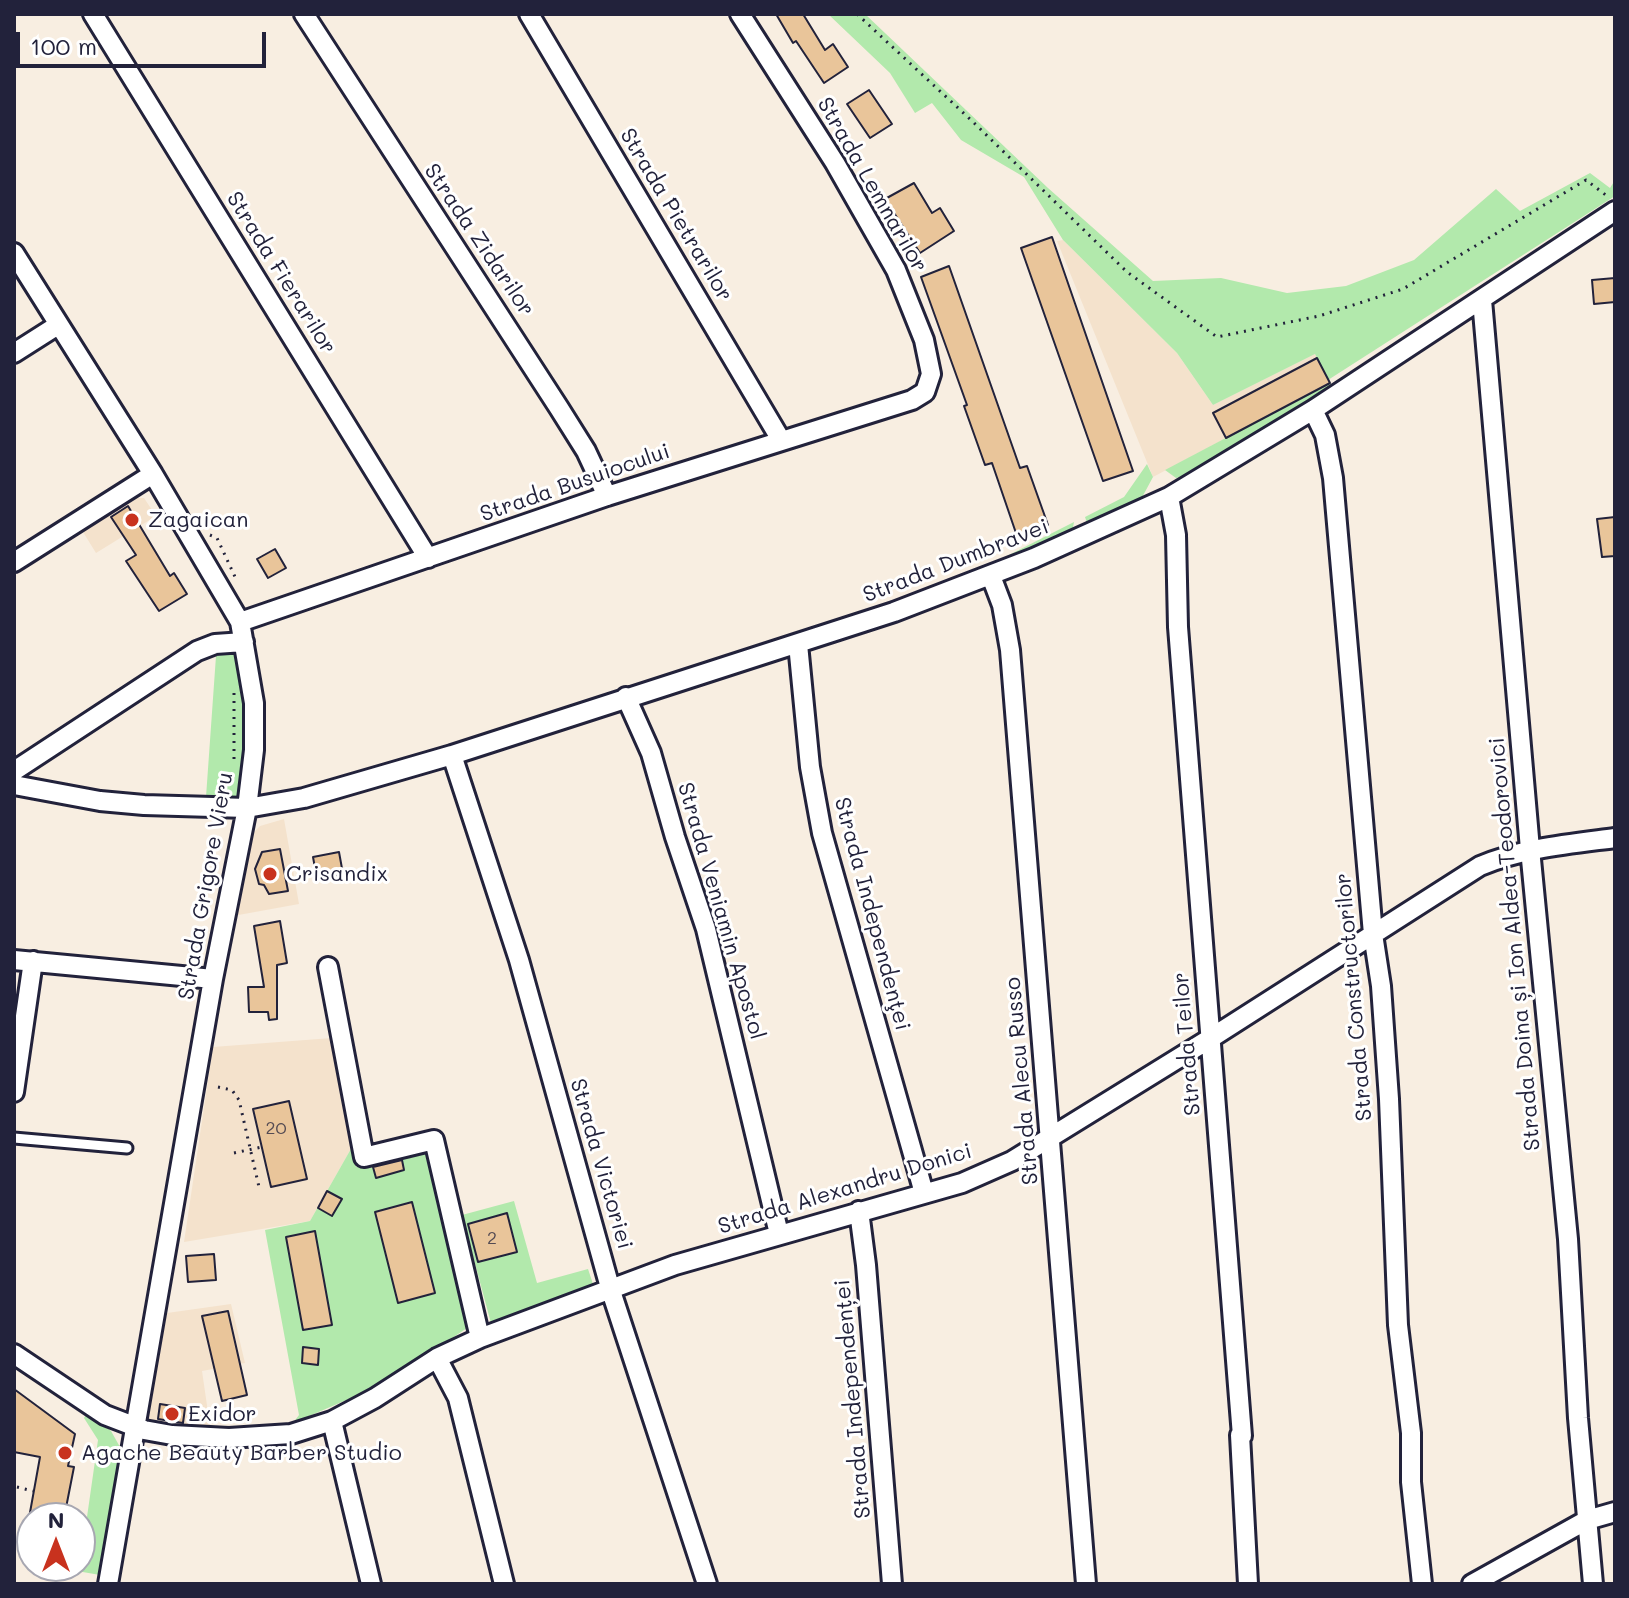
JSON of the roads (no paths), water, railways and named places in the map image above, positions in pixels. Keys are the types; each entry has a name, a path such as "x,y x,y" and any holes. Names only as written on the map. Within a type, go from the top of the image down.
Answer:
{"street":[{"name":"Strada Fierarilor","path":"93,14 428,558"},
{"name":"Strada Zidarilor","path":"304,14 559,408 586,451 607,496"},
{"name":"Strada Pietrarilor","path":"529,14 781,440"},
{"name":"Strada Lemnarilor","path":"740,14 835,163 896,270 924,340 931,374 925,392"},
{"name":"Strada Dumbravei","path":"14,785 100,801 144,805 247,808 304,798 452,755 798,644 991,576 1169,497 1313,410 1615,211"},
{"name":"Strada Grigore Vieru","path":"14,253 153,474 240,622 254,703 255,728 247,808 213,979 108,1584"},
{"name":"Strada Doina și Ion Aldea-Teodorovici","path":"1482,300 1568,1239 1578,1418 1593,1584"},
{"path":"14,353 58,325"},
{"name":"Strada Busuiocului","path":"240,622 607,496 912,400 925,392"},
{"name":"Strada Constructorilor","path":"1313,410 1325,435 1333,478 1373,934 1381,986 1398,1325 1411,1433 1411,1482 1422,1584"},
{"path":"14,562 153,474"},
{"name":"Strada Teilor","path":"1169,497 1176,535 1178,627 1242,1436 1248,1584"},
{"name":"Strada Alecu Russo","path":"991,576 1002,605 1010,650 1086,1584"},
{"path":"14,771 197,651 215,644 244,642"},
{"name":"Strada Independenţei","path":"798,644 810,767 822,833 924,1193"},
{"name":"Strada Veniamin Apostol","path":"626,697 651,753 706,929 779,1234"},
{"name":"Strada Victoriei","path":"452,755 519,960 611,1291 707,1584"},
{"name":"Strada Alexandru Donici","path":"14,1354 82,1401 134,1428 172,1435 229,1438 291,1434 332,1421 375,1398 437,1358 480,1338 675,1265 962,1183 1012,1161 1480,866 1530,849 1615,838"},
{"path":"14,1092 23,960 213,979"},
{"path":"328,967 364,1157 434,1140 480,1338"},
{"name":"Strada Independenței","path":"859,1211 892,1584"},
{"path":"437,1358 458,1398 504,1584"},
{"path":"332,1421 371,1584"},
{"path":"1472,1584 1587,1520 1615,1512"}],"lane":[{"path":"14,1138 127,1148"}],"place":[{"name":"Zagaican","path":"132,520"},
{"name":"Crisandix","path":"270,874"},
{"name":"Exidor","path":"172,1414"},
{"name":"Agache Beauty Barber Studio","path":"65,1453"}]}
